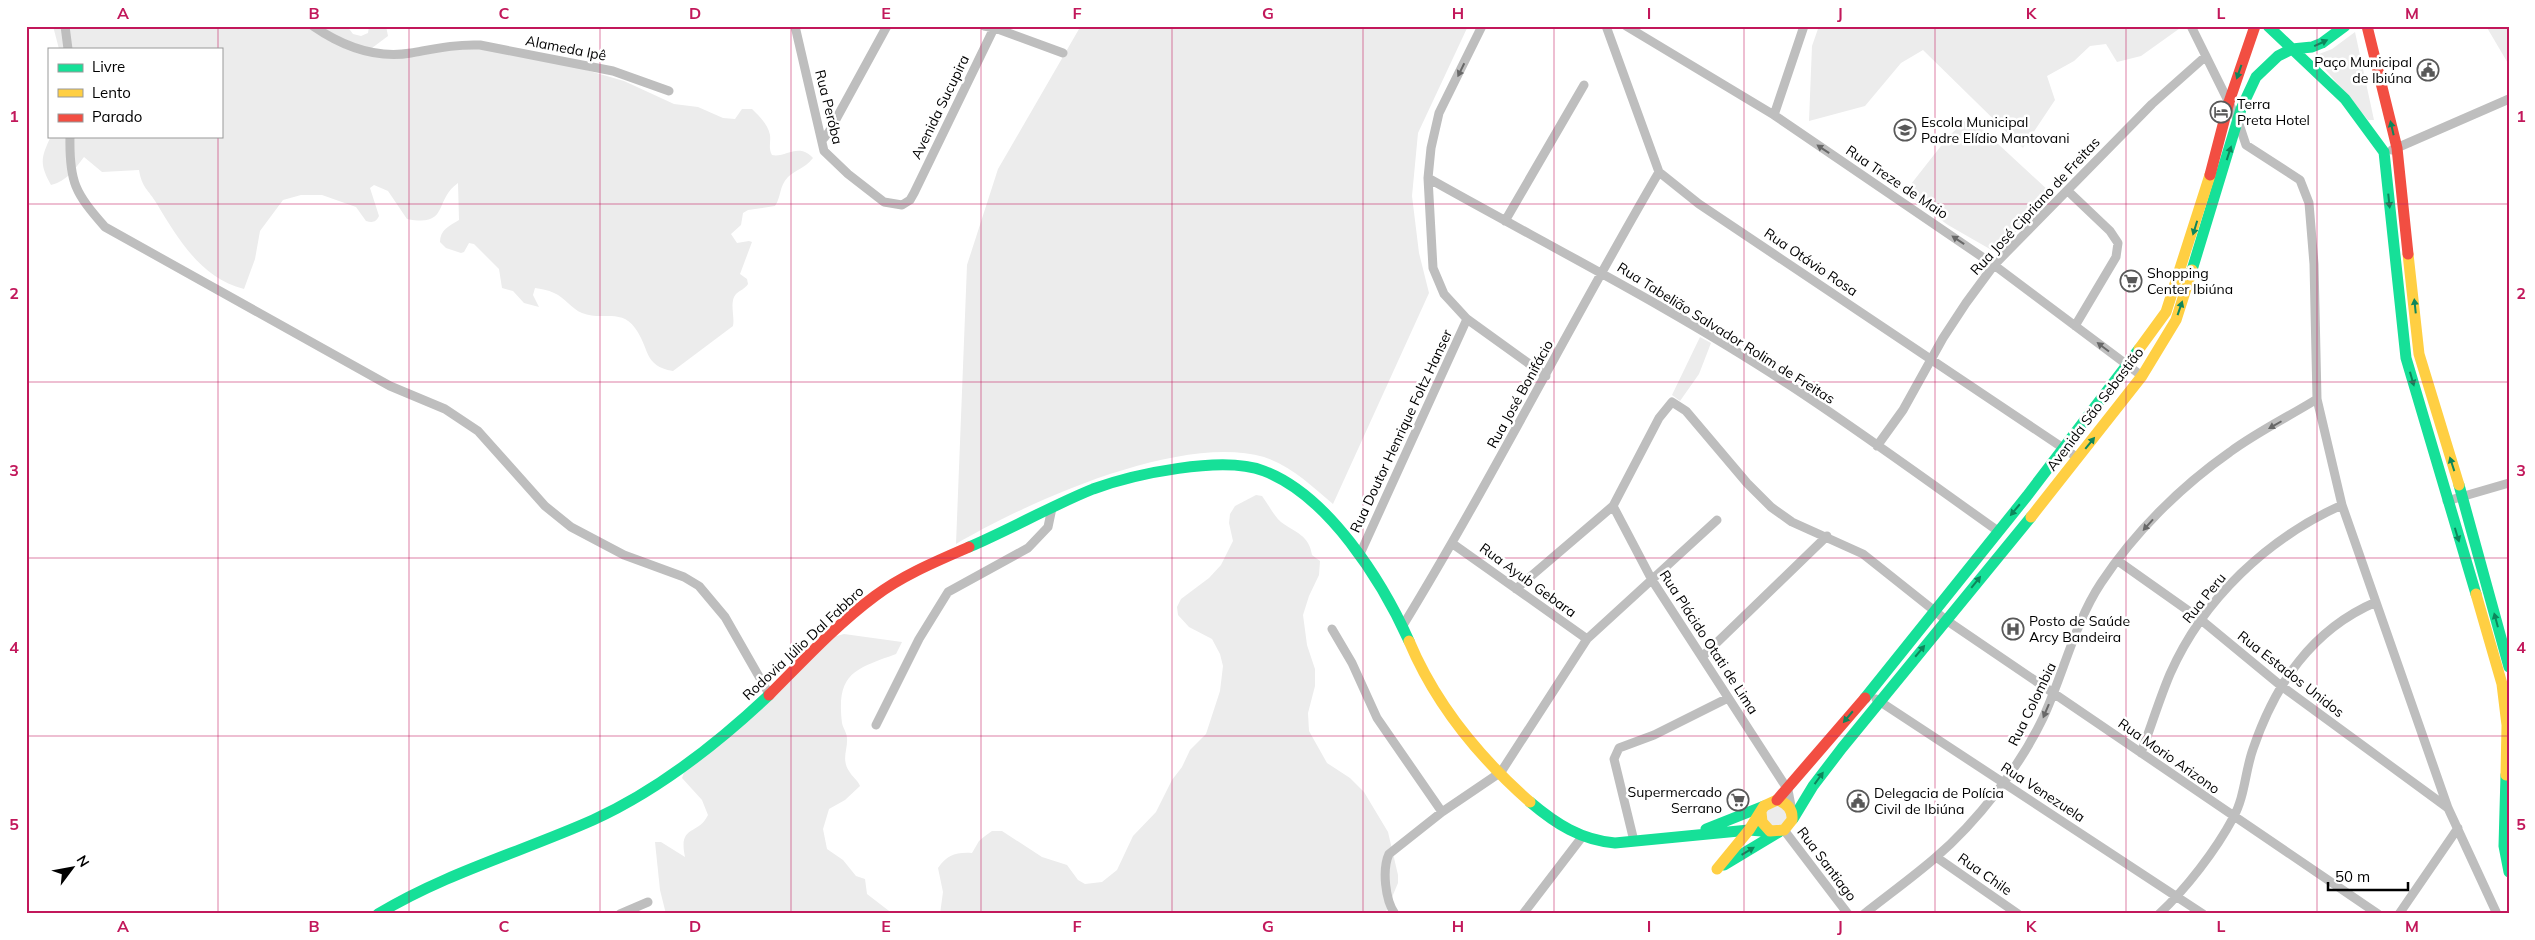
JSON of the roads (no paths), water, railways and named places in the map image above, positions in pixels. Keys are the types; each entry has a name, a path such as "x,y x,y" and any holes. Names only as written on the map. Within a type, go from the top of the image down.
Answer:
{"main road":[{"name":"Avenida São Sebastião","path":"2255,26 2229,102 2216,157 2190,245 2166,312 2128,366 2064,449 1868,694 1788,790 1763,809 1749,830 1717,869 1779,832 1879,701 2078,458 2142,376 2169,334 2192,272 2247,92 2256,77 2278,56 2292,49"},
{"path":"2268,26 2345,99 2384,152 2406,358 2502,684 2508,725 2508,775 2504,846 2509,872"},
{"path":"2292,49 2312,47 2322,43 2345,26"},
{"path":"2367,26 2397,148 2419,354 2463,497 2509,667"},
{"path":"2156,327 2169,334"},
{"path":"2406,358 2419,354"},
{"name":"Rodovia Júlio Dal Fabbro","path":"378,914 424,888 458,872 585,824 617,808 681,767 730,731 851,616 901,578 1108,484 1176,470 1241,465 1266,471 1290,482 1312,501 1360,554 1402,627 1412,653 1441,700 1465,733 1524,797 1547,816 1582,837"},
{"path":"2027,496 2039,505"},
{"path":"1829,740 1842,748"},
{"path":"1777,800 1784,802 1792,816"},
{"path":"1688,835 1763,809"},
{"path":"1763,809 1760,817 1764,827 1779,832"},
{"path":"1582,837 1615,843 1749,830 1779,832"}],"street":[{"path":"65,26 68,48"},
{"name":"Alameda Ipê","path":"313,26 336,41 358,50 386,54 409,53 457,44 480,45 612,72 669,91"},
{"name":"Rua Peróba","path":"795,26 824,151 848,174 884,202 902,205 910,200"},
{"path":"822,139 829,132 887,26"},
{"path":"984,26 995,27 1063,53"},
{"path":"1482,26 1439,113 1430,148 1428,178 1433,268 1444,294 1467,319 1546,376"},
{"path":"1606,26 1659,172"},
{"name":"Rua Treze de Maio","path":"1626,26 1774,115 1994,265 2142,376"},
{"path":"1774,115 1804,26"},
{"path":"2192,26 2238,121 2246,145 2257,154 2300,180 2309,204 2314,264 2317,399 2342,505 2448,808 2497,914"},
{"name":"Avenida Sucupira","path":"910,200 995,27"},
{"name":"Rua José Cipriano de Freitas","path":"1877,446 1903,410 1933,360 1943,338 1966,302 1994,265 2069,192 2152,104 2206,56"},
{"path":"1505,221 1584,85"},
{"path":"2384,152 2507,103"},
{"path":"70,138 70,156 74,185 86,205 105,227 390,386 445,409 478,431 545,506 571,527 624,555 684,577 699,586 725,617 770,694"},
{"name":"Rua José Bonifácio","path":"1402,627 1453,544 1601,272 1659,172"},
{"name":"Rua Otávio Rosa","path":"1659,172 1699,204 2078,458"},
{"name":"Rua Tabelião Salvador Rolim de Freitas","path":"1428,178 1601,272 1791,386 1998,531"},
{"path":"2069,192 2110,231 2118,243 2116,257 2075,326"},
{"name":"Rua Doutor Henrique Foltz Hanser","path":"1360,554 1467,319"},
{"name":"Rua Colombia","path":"1864,914 1936,857 2004,783 2033,737 2089,602 2118,561 2158,514 2205,470 2231,451 2317,399"},
{"name":"Rua Morio Arizono","path":"1612,506 1658,418 1672,402 1686,411 1747,483 1771,507 1792,522 1827,536 1862,554 1946,620 2052,694 2378,914"},
{"path":"2447,501 2509,483"},
{"name":"Rua Peru","path":"2141,753 2170,674 2200,619 2222,593 2265,552 2315,517 2342,505"},
{"path":"1516,589 1612,506"},
{"name":"Rua Plácido Otati de Lima","path":"1612,506 1652,580 1788,790"},
{"path":"876,725 919,639 948,592 1028,548 1048,526 1052,508"},
{"path":"1393,913 1386,870 1389,854 1442,812 1501,772 1587,639 1717,520"},
{"path":"1703,656 1827,536"},
{"name":"Rua Ayub Gebara","path":"1453,544 1587,639"},
{"name":"Rua Estados Unidos","path":"2118,561 2200,619 2280,685 2448,808"},
{"path":"2159,914 2178,896 2234,818 2253,750 2280,685 2310,648 2358,610 2376,602"},
{"path":"1332,629 1352,663 1377,718 1442,812"},
{"name":"Rua Venezuela","path":"1868,694 2203,914"},
{"path":"1634,841 1614,759 1615,753 1619,748 1654,735 1728,698"},
{"path":"1788,790 1792,816"},
{"path":"2399,914 2458,828"},
{"name":"Rua Santiago","path":"1779,832 1848,914"},
{"path":"1523,914 1582,837"},
{"name":"Rua Chile","path":"1936,857 2018,914"},
{"path":"620,914 648,902"}],"place":[{"name":"Paço Municipal de Ibiúna","path":"2428,70"},
{"name":"Terra Preta Hotel","path":"2221,112"},
{"name":"Escola Municipal Padre Elídio Mantovani","path":"1905,130"},
{"name":"Shopping Center Ibiúna","path":"2131,281"},
{"name":"Posto de Saúde Arcy Bandeira","path":"2013,629"},
{"name":"Supermercado Serrano","path":"1738,800"},
{"name":"Delegacia de Polícia Civil de Ibiúna","path":"1858,801"}]}
